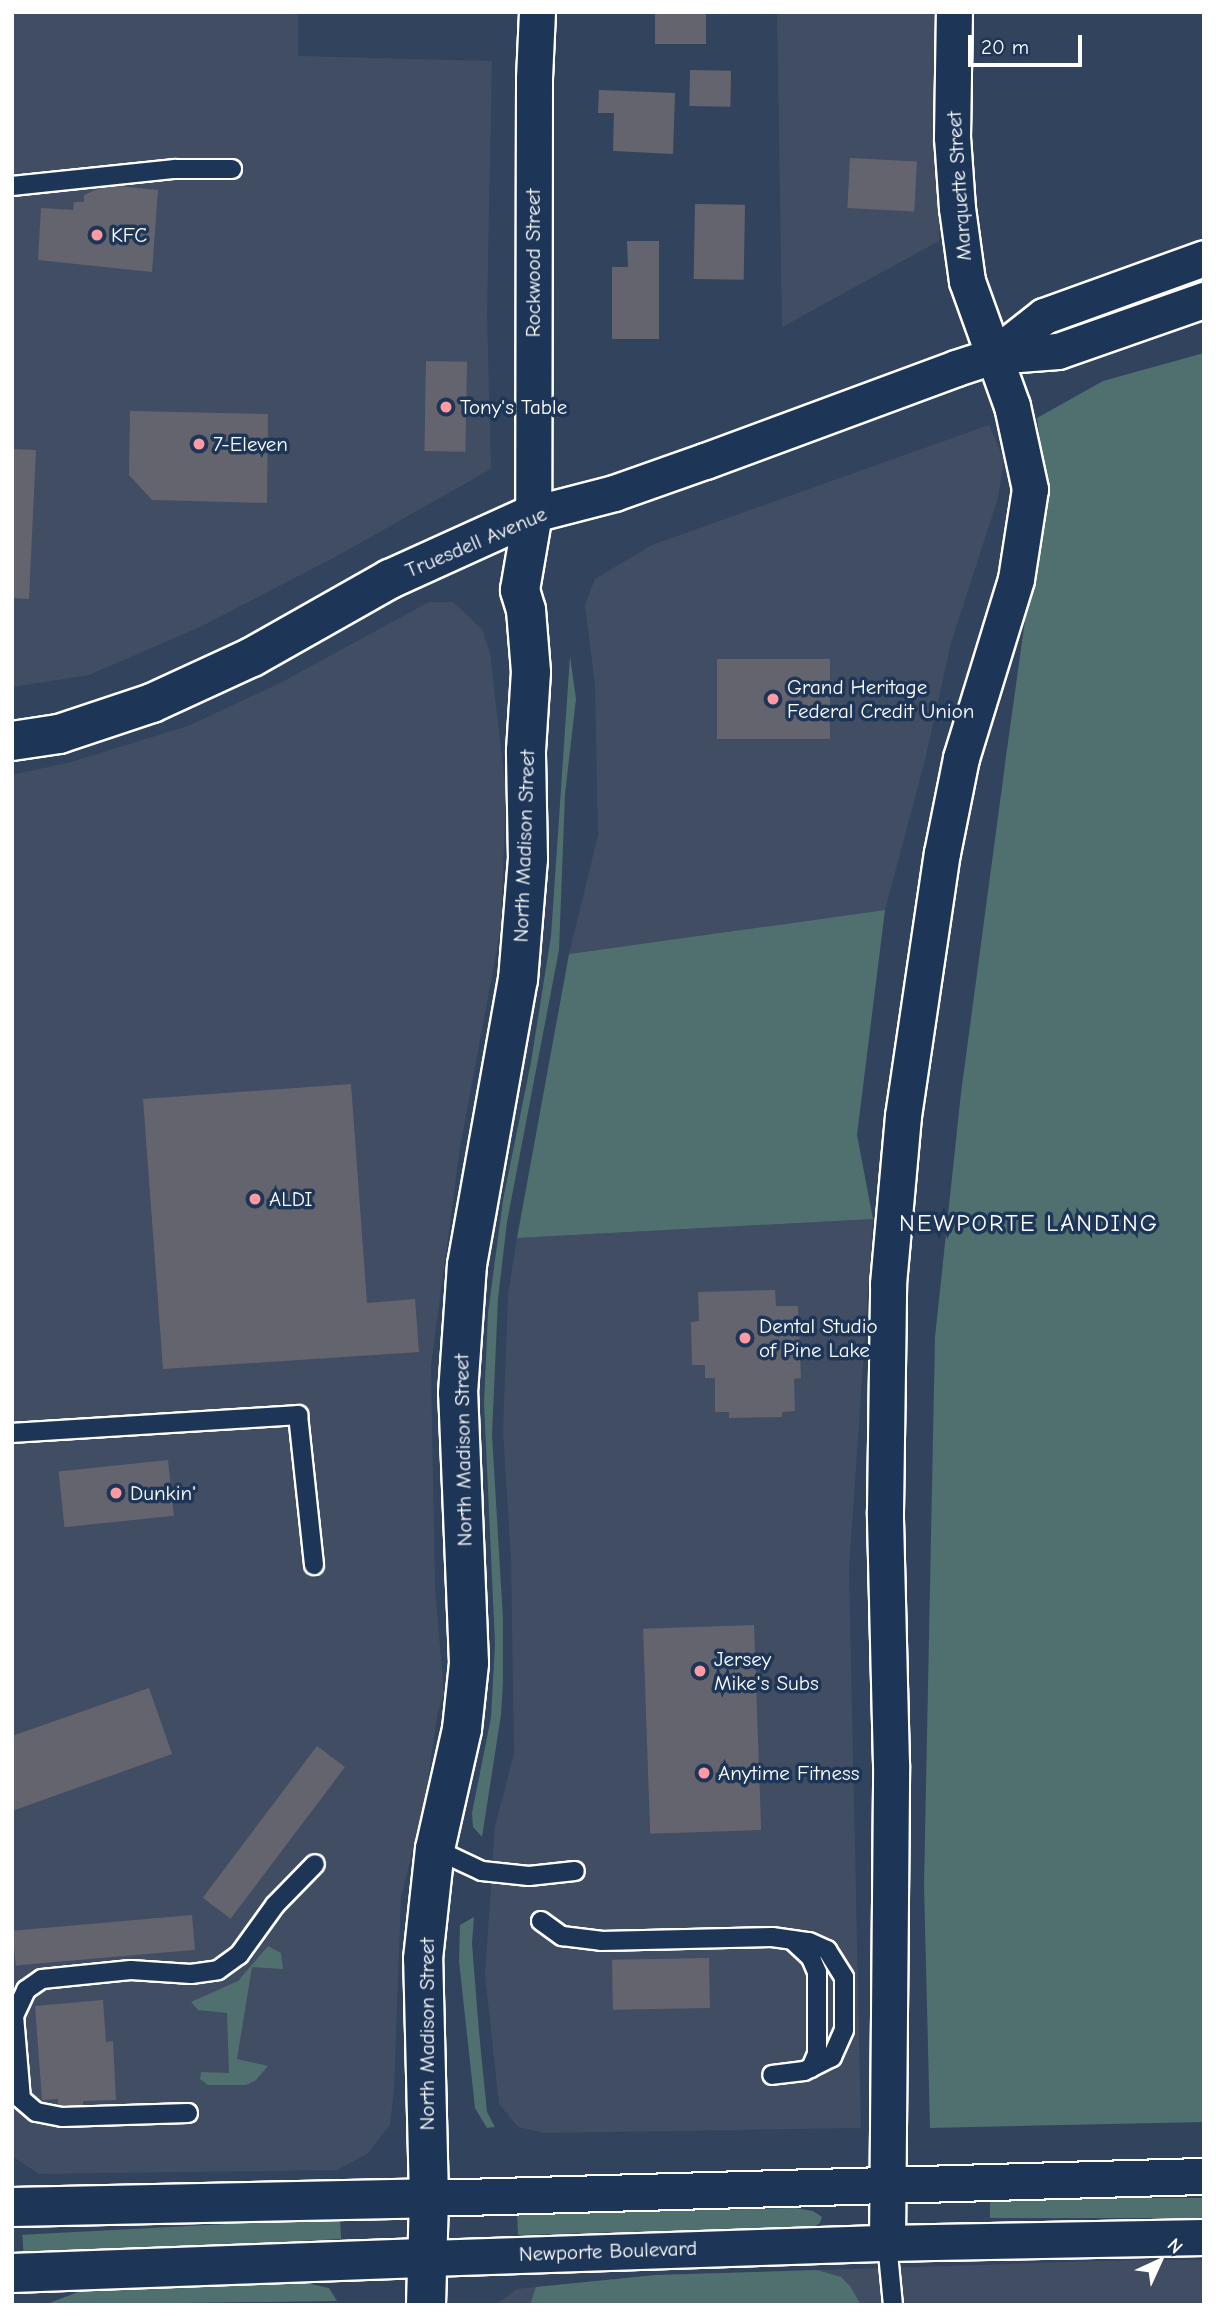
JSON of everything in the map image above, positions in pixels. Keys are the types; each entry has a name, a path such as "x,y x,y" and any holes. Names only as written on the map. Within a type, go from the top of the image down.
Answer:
{"street":[{"name":"Rockwood Street","path":"533,514 534,79 537,12"},
{"name":"Marquette Street","path":"887,2243 891,1778 885,1511 888,1284 904,1116 942,853 961,758 1016,579 1030,489 1023,448 967,281 957,208 952,137 954,12"},
{"name":"Truesdell Avenue","path":"993,356 1044,316 1204,258"},
{"name":"Truesdell Avenue","path":"12,741 59,734 152,704 252,657 390,579 533,514 614,492 692,466 993,356 1058,351 1204,300"},
{"name":"North Madison Street","path":"426,2305 429,2198 423,1959 435,1849 462,1729 468,1663 458,1393 467,1265 518,980 528,859 526,751 531,672 526,610 520,590 533,514"},
{"path":"12,2207 1204,2176"},
{"name":"Newporte Boulevard","path":"12,2273 887,2243 1204,2237"}],"lane":[{"path":"12,186 175,169 232,169"},
{"path":"12,1433 298,1415 314,1566"},
{"path":"435,1849 482,1871 529,1877 575,1871"},
{"path":"188,2113 62,2118 36,2112 21,2099 19,2085 14,2015 26,1990 42,1979 131,1970 191,1974 218,1970 239,1955 275,1905 315,1864"},
{"path":"541,1921 562,1936 601,1941 772,1937 809,1942 827,1950 844,1977 844,2030 832,2057 811,2068 772,2075"},
{"path":"792,1940 811,1958 817,1972 817,2054 811,2068"},
{"path":"887,2243 893,2305"}],"shaded area":[{"path":"12,12 298,12 298,56 492,61 487,314 491,469 337,556 200,627 89,675 12,687"},
{"path":"777,12 947,12 939,241 782,327"},
{"path":"989,425 1004,460 998,498 951,643 924,764 885,910 569,954 598,835 595,685 585,605 595,579 652,545"},
{"path":"429,602 453,602 482,629 490,653 506,792 501,927 460,1148 431,1366 435,1588 444,1694 438,1711 425,1799 401,1898 394,2090 390,2125 367,2154 337,2170 39,2174 12,2156 12,775 71,762 188,726 280,683"},
{"path":"873,1219 849,1569 861,2128 544,2133 518,2127 499,2104 485,1975 495,1826 514,1754 511,1558 503,1431 508,1294 517,1238"},
{"path":"1204,2260 1204,2305 495,2305 517,2289 656,2275"}],"green space":[{"path":"1204,353 1204,2122 930,2128 924,1885 935,1337 961,1093 1008,742 1025,620 1048,504 1037,418 1103,381"},
{"path":"570,656 576,699 565,794 559,950 507,1222 498,1299 492,1435 503,1619 503,1681 501,1715 482,1837 473,1827 472,1813 491,1717 495,1644 484,1403 488,1313 503,1200 531,1062 551,936"},
{"path":"885,910 857,1135 873,1219 517,1238 569,954"},
{"path":"474,1917 472,1943 487,2112 495,2127 487,2128 475,2108 459,1961 460,1925"},
{"path":"268,1946 281,1953 283,1969 252,1967 237,2059 268,2066 255,2081 246,2085 208,2085 200,2079 201,2072 229,2073 227,2013 198,2010 191,2002 238,1981"},
{"path":"990,2198 1204,2198 1204,2218 990,2218"},
{"path":"795,2208 813,2211 822,2217 820,2223 814,2227 518,2235 517,2214"},
{"path":"340,2218 341,2239 24,2256 22,2235"},
{"path":"817,2270 841,2277 861,2305 530,2305 536,2287 656,2275"},
{"path":"306,2283 329,2288 337,2301 44,2305 86,2289"}],"building":[{"path":"655,12 706,12 706,44 655,44"},
{"path":"690,70 731,71 730,107 689,106"},
{"path":"599,90 675,93 673,154 613,151 614,113 598,113"},
{"path":"850,158 917,162 914,211 847,208"},
{"name":"KFC","path":"107,185 158,190 152,272 38,260 41,208 73,210 74,202 84,202 84,195"},
{"path":"695,204 745,205 744,280 694,279"},
{"path":"627,241 659,241 659,339 612,339 612,267 628,267"},
{"name":"Tony's Table","path":"426,361 467,362 465,452 424,451"},
{"name":"7-Eleven","path":"130,411 268,414 267,503 152,500 129,475"},
{"path":"12,449 36,450 29,599 12,598"},
{"name":"Grand Heritage Federal Credit Union","path":"717,659 830,659 830,739 717,739"},
{"name":"ALDI","path":"351,1084 367,1303 415,1299 419,1352 163,1369 143,1099"},
{"name":"Dental Studio of Pine Lake","path":"775,1290 776,1306 798,1306 801,1378 794,1379 795,1411 782,1412 782,1417 729,1418 729,1412 715,1412 715,1378 705,1378 705,1365 692,1365 691,1322 699,1321 698,1292"},
{"name":"Dunkin'","path":"168,1460 174,1516 64,1527 59,1471"},
{"path":"754,1625 761,1830 650,1834 643,1629"},
{"path":"149,1688 172,1754 12,1811 12,1736"},
{"path":"317,1746 345,1767 231,1919 203,1898"},
{"path":"192,1915 195,1950 16,1966 13,1931"},
{"path":"709,1958 710,2008 613,2010 612,1960"},
{"path":"103,2000 106,2042 113,2041 116,2100 83,2101 83,2105 58,2106 58,2099 42,2100 35,2006"}],"place":[{"name":"KFC","path":"97,235"},
{"name":"Tony's Table","path":"446,407"},
{"name":"7-Eleven","path":"199,444"},
{"name":"Grand Heritage Federal Credit Union","path":"773,699"},
{"name":"ALDI","path":"255,1199"},
{"name":"Dental Studio of Pine Lake","path":"745,1338"},
{"name":"Dunkin'","path":"116,1493"},
{"name":"Jersey Mike's Subs","path":"700,1671"},
{"name":"Anytime Fitness","path":"704,1773"}],"district":[{"name":"NEWPORTE LANDING","path":"1029,1224"}]}
